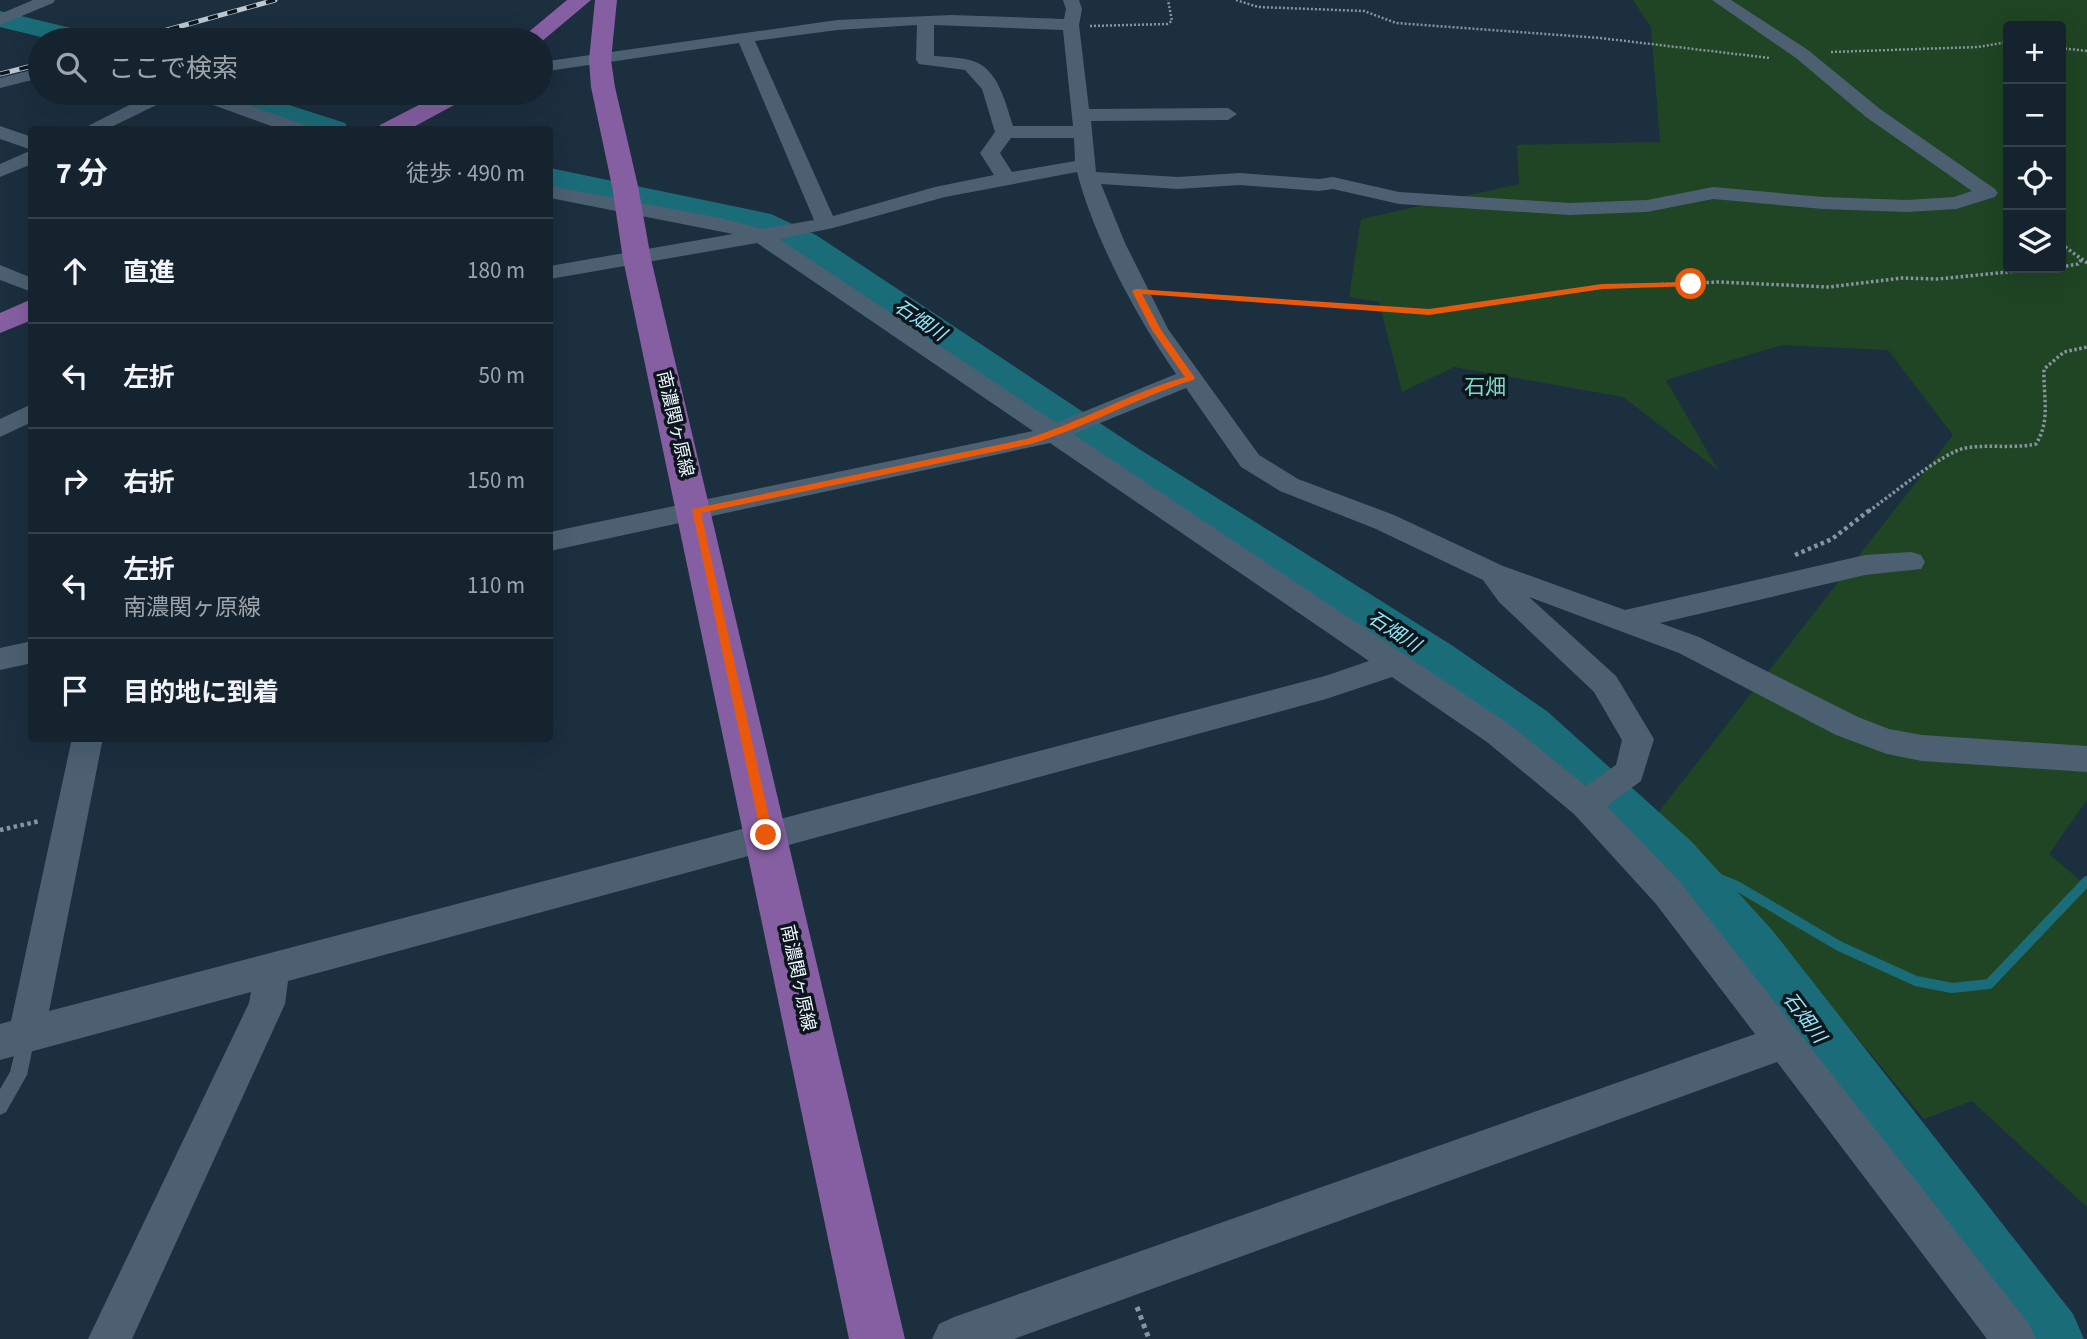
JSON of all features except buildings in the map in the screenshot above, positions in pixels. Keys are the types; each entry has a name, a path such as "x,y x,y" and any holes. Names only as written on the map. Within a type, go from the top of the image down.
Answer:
{"main road":[{"path":"545,28 580,0"},
{"name":"南濃関ヶ原線","path":"606,0 600,60 603,87 637,258 877,1339"},
{"path":"397,126 436,105"},
{"path":"0,324 28,310"}],"street":[{"path":"5,15 47,0"},
{"path":"1071,0 1074,9 1072,26 1086,171 1136,291 1157,330 1250,461 1289,485 1385,522 1493,573 1628,620 1689,645 1847,726 1887,741 1922,748 2087,759"},
{"path":"553,272 826,224 942,191 1006,179 1086,171 1178,183 1240,179 1319,185 1333,183 1399,198 1559,209 1647,206 1713,193 1823,202 1907,205 1956,203 1988,193 1873,113 1802,54 1720,0"},
{"path":"937,1 951,19"},
{"path":"553,66 841,25 951,19 1072,26"},
{"path":"926,20 925,60 975,68 991,88 1005,132"},
{"path":"745,37 826,224"},
{"path":"0,83 28,76"},
{"path":"97,126 142,105"},
{"path":"231,105 290,126"},
{"path":"1006,179 990,153 1005,132 1228,114"},
{"path":"0,132 28,142"},
{"path":"0,171 28,158"},
{"path":"553,192 626,199 765,235 1060,431 1498,733 1585,804 1668,893 2014,1339"},
{"path":"0,271 28,284"},
{"path":"553,541 1028,442 1190,378"},
{"path":"0,429 28,414"},
{"path":"1628,620 1865,565 1911,562"},
{"path":"1493,573 1508,595 1605,684 1638,739 1630,772 1585,804"},
{"path":"0,659 28,653"},
{"path":"87,742 72,813 13,1039 1326,687 1395,664"},
{"path":"110,1339 267,1004 272,968"},
{"path":"954,1339 1784,1042"}],"lane":[{"path":"0,1106 18,1074 13,1039"}],"path":[{"path":"1072,26 1167,24 1172,21 1168,0"},
{"path":"1236,0 1258,7 1364,11 1396,23 1587,37 1763,57 1978,47 2003,43"},
{"path":"2066,49 2087,51"},
{"path":"2066,248 2087,263"},
{"path":"2066,266 2078,264 2082,260"},
{"path":"1136,291 1429,312 1602,286 1719,282 1829,287 1902,278 1937,279 2003,272"},
{"path":"1785,559 1832,540 1916,476 1961,449 2036,444 2047,421 2044,369 2064,352 2087,347"},
{"path":"0,830 72,813"}],"green space":[{"path":"1633,0 2087,0 2087,800 2049,854 2087,886 2087,1207 1972,1101 1924,1119 1755,913 1654,818 1953,435 1888,350 1782,345 1666,380 1718,470 1623,397 1454,367 1402,392 1379,302 1349,297 1361,219 1519,184 1517,145 1660,142 1651,27"}],"waterway":[{"name":"石畑川","path":"0,19 37,28"},
{"name":"石畑川","path":"259,105 322,126"},
{"name":"石畑川","path":"553,179 759,221 804,242 1124,459 1436,659 1530,726 1671,858 1752,950 2048,1339"},
{"path":"1671,858 1712,876"},
{"path":"1708,874 1737,886 1839,946 1916,981 1952,988 1989,984 2087,881"}],"railway":[{"path":"174,28 275,0"},
{"path":"0,74 28,67"}],"district":[{"name":"石畑","path":"1485,387"}],"route":[{"path":"766,835 695,511 1028,442 1190,378 1157,330 1136,291 1429,312 1602,286 1691,284"}]}
